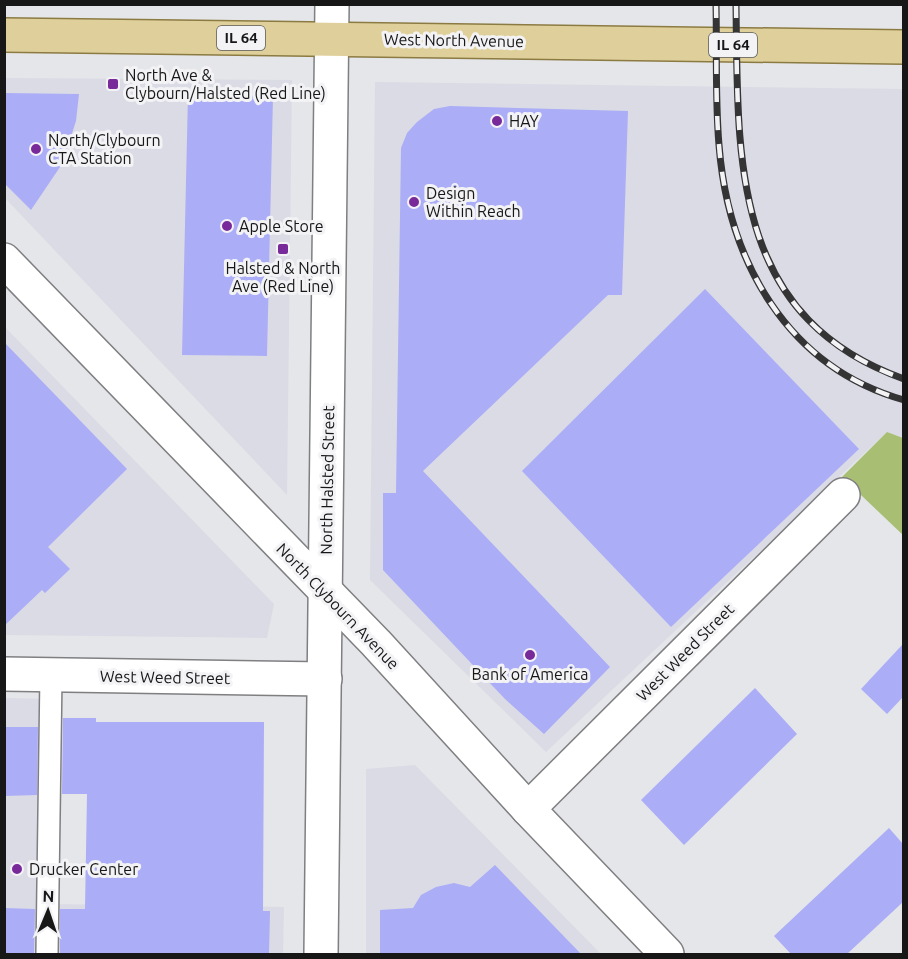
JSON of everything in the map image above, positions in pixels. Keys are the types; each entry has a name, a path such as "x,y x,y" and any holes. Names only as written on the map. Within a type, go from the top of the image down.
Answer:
{"main road":[{"name":"North Halsted Street","path":"321,954 332,4"},
{"name":"West North Avenue","path":"4,35 903,48"},
{"name":"North Clybourn Avenue","path":"4,260 376,643 528,809 667,954"},
{"name":"West Weed Street","path":"528,809 843,495"},
{"name":"West Weed Street","path":"4,674 325,679"}],"lane":[{"path":"47,954 51,675"}],"shaded area":[{"path":"5,78 292,80 287,495 5,198"},
{"path":"375,82 903,89 903,438 887,432 546,752 370,580"},
{"path":"4,326 274,604 267,638 5,635"},
{"path":"5,698 51,699 48,904 284,907 283,954 5,954"},
{"path":"415,765 601,954 366,954 366,769"}],"green space":[{"path":"887,432 903,438 903,535 842,477"}],"building":[{"name":"North/Clybourn CTA Station","path":"4,93 79,94 76,121 62,164 31,210 4,183"},
{"name":"Apple Store","path":"188,95 273,96 267,356 182,355"},
{"path":"450,106 628,111 622,295 608,295 423,471 610,667 544,734 505,699 383,570 383,493 396,493 401,148 407,133 417,122 434,109"},
{"path":"705,289 859,449 671,627 522,471"},
{"path":"4,342 127,469 48,547 70,569 45,593 42,590 4,626"},
{"path":"903,644 903,697 887,714 861,689"},
{"path":"755,688 797,734 684,845 641,800"},
{"path":"63,718 96,718 96,722 264,722 263,911 270,911 269,954 60,954 60,909 85,909 87,794 62,794"},
{"path":"4,727 38,727 37,795 4,796"},
{"path":"889,828 903,844 903,902 847,954 791,954 774,936"},
{"path":"495,865 581,954 380,954 380,910 413,908 421,895 436,887 454,883 470,887"},
{"path":"4,908 35,909 34,954 4,954"}],"railway":[{"path":"716,4 719,145 725,188 735,229 751,268 771,304 796,335 827,363 863,384 904,400"},
{"path":"736,4 739,119 744,174 756,226 775,274 805,316 847,351 904,379"}],"place":[{"name":"North Ave & Clybourn/Halsted (Red Line)","path":"113,84"},
{"name":"HAY","path":"497,121"},
{"name":"North/Clybourn CTA Station","path":"36,149"},
{"name":"Design Within Reach","path":"414,202"},
{"name":"Apple Store","path":"227,226"},
{"name":"Halsted & North Ave (Red Line)","path":"283,249"},
{"name":"Bank of America","path":"530,655"},
{"name":"Drucker Center","path":"17,869"}]}
